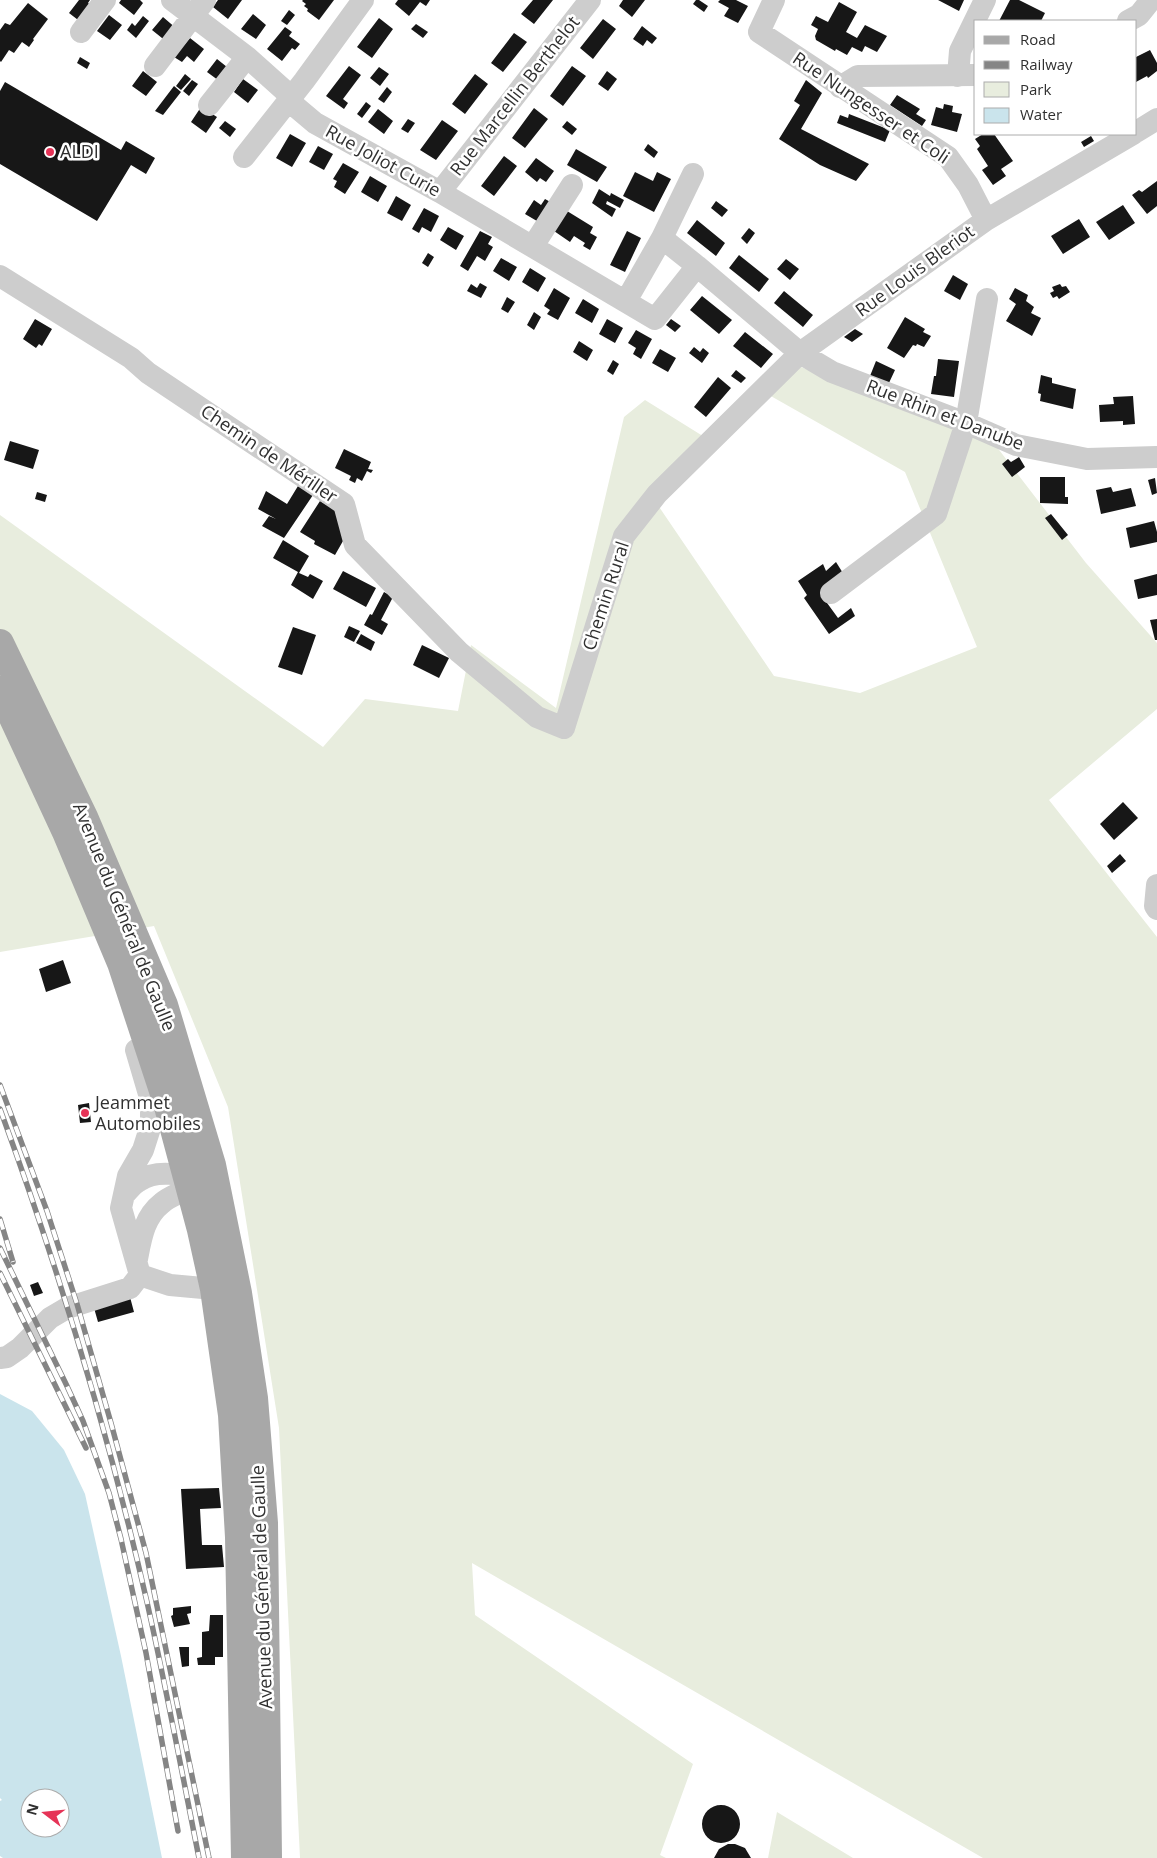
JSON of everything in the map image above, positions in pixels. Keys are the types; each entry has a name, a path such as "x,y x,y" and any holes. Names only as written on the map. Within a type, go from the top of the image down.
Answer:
{"main road":[{"name":"Avenue du Général de Gaulle","path":"0,643 84,817 164,1005 212,1165 226,1291 252,1858"},
{"name":"Avenue du Général de Gaulle","path":"0,690 66,832 121,963 226,1291"}],"street":[{"path":"81,32 105,0"},
{"name":"Rue Joliot Curie","path":"172,0 199,8 290,98 296,107 315,123 440,192 655,320 697,266"},
{"path":"244,157 363,0"},
{"name":"Rue Marcellin Berthelot","path":"440,192 590,0"},
{"name":"Rue Nungesser et Coli","path":"774,0 759,32 916,134 948,157 968,185 986,220"},
{"path":"975,20 985,0"},
{"path":"1130,20 1139,15 1151,0"},
{"path":"155,66 199,8"},
{"path":"840,86 858,76 967,75 960,51 974,22"},
{"path":"209,105 247,57"},
{"name":"Rue Louis Bleriot","path":"1137,131 1157,120"},
{"name":"Rue Louis Bleriot","path":"716,435 800,353 986,220 1131,135"},
{"path":"626,301 662,238 693,174"},
{"path":"533,246 572,185"},
{"path":"662,238 800,353"},
{"name":"Chemin de Mériller","path":"0,276 131,358 148,373 344,504 355,545 459,652 537,717 564,728"},
{"path":"831,594 936,514 966,423 987,299"},
{"name":"Rue Rhin et Danube","path":"800,353 832,372 966,423 1016,445 1086,459 1157,457"},
{"name":"Chemin Rural","path":"564,728 624,536 657,494 716,435"},
{"path":"1157,885 1155,906 1157,909"},
{"path":"121,963 133,1038 151,1100 151,1125 143,1150 128,1176 121,1208 138,1269 170,1285 226,1291"},
{"path":"0,1358 7,1357 20,1348 50,1318 67,1308 130,1288 138,1269 142,1231 152,1213 162,1202 181,1193 198,1171 197,1155 164,1035 164,1005"},
{"path":"124,1194 139,1181 156,1174 191,1181"}],"green space":[{"path":"801,367 993,442 1086,563 1157,643 1157,709 1049,800 1157,937 1157,1858 983,1858 472,1563 475,1615 693,1764 660,1855 666,1858 300,1858 279,1428 228,1107 154,926 0,952 0,515 323,747 365,699 458,711 471,645 556,708 624,417 645,400 706,438 651,495 774,676 860,693 977,647 905,472 769,395"},
{"path":"777,1812 853,1858 768,1858"}],"water":[{"path":"0,1394 32,1411 64,1450 85,1494 121,1656 162,1858 3,1858 0,1856 0,1801 2,1800 0,1798"}],"building":[{"path":"79,0 90,0 88,3 93,7 82,23 69,13"},
{"path":"121,0 140,0 143,3 134,15 119,3"},
{"path":"218,0 242,0 228,19 213,7"},
{"path":"303,0 334,0 319,20 307,11 308,9 304,6 306,4"},
{"path":"398,0 430,0 426,6 420,2 409,16 395,4"},
{"path":"533,0 553,0 534,24 521,14"},
{"path":"623,0 645,0 632,17 619,6"},
{"path":"696,0 708,6 704,12 693,4"},
{"path":"720,0 736,0 748,6 738,23 724,16 729,8 718,2"},
{"path":"938,0 964,0 959,11"},
{"path":"1010,0 1019,0 1045,13 1042,20 1000,20"},
{"path":"839,2 857,12 846,32 857,38 865,25 887,36 877,52 865,46 862,52 852,47 847,55 836,49 835,51 816,40 815,36 818,29 811,25 816,16 828,22"},
{"path":"28,3 48,19 29,47 22,42 14,53 9,50 1,62 0,30 5,23 10,25"},
{"path":"289,10 295,15 287,25 281,21"},
{"path":"253,14 266,25 256,39 241,29"},
{"path":"109,15 122,25 110,40 97,31"},
{"path":"143,16 149,21 136,38 127,30 132,23 135,26"},
{"path":"163,17 177,29 167,42 152,30"},
{"path":"379,18 393,29 372,58 357,47"},
{"path":"603,19 616,29 593,59 580,48"},
{"path":"416,24 428,32 423,38 411,29"},
{"path":"642,26 657,38 652,44 647,40 643,46 633,39"},
{"path":"285,27 292,32 289,36 300,44 295,50 292,48 282,61 267,49"},
{"path":"514,33 527,42 503,72 491,63"},
{"path":"190,38 204,49 194,62 187,56 182,62 174,57"},
{"path":"1150,50 1157,63 1157,71 1148,78 1147,76 1137,81 1137,56"},
{"path":"80,57 90,63 87,69 77,63"},
{"path":"217,59 232,71 222,83 207,72"},
{"path":"349,66 361,75 343,99 348,103 344,109 326,96"},
{"path":"572,66 586,76 563,106 550,96"},
{"path":"379,67 389,74 380,86 370,78"},
{"path":"143,71 157,82 146,96 132,86"},
{"path":"607,71 617,79 608,91 598,84"},
{"path":"185,74 191,79 181,90 176,86"},
{"path":"475,74 488,84 465,114 452,104"},
{"path":"243,79 258,90 248,103 234,92"},
{"path":"192,80 198,84 189,96 183,91"},
{"path":"806,80 822,93 801,129 869,164 856,181 820,165 779,139 800,105 794,101"},
{"path":"5,82 121,150 126,141 155,158 146,174 131,165 97,221 0,164 0,91"},
{"path":"174,86 181,92 163,115 155,111"},
{"path":"387,87 392,92 384,103 378,99"},
{"path":"897,95 920,109 916,114 926,120 922,126 890,105"},
{"path":"366,102 371,106 362,118 357,114"},
{"path":"944,104 953,106 952,112 962,114 957,132 931,125 936,107 943,109"},
{"path":"201,107 217,117 206,133 191,122"},
{"path":"534,108 548,119 525,148 512,138"},
{"path":"378,109 393,121 384,134 368,122"},
{"path":"849,114 890,130 885,142 837,123 840,115 848,118"},
{"path":"408,119 415,123 408,133 401,129"},
{"path":"442,120 458,131 436,160 420,150"},
{"path":"225,121 236,129 230,137 219,128"},
{"path":"567,121 577,129 572,135 562,127"},
{"path":"290,134 306,143 292,167 276,158"},
{"path":"981,135 995,135 1013,161 1001,169 1006,176 993,185 982,170 988,166 977,149 980,146 975,139"},
{"path":"1091,136 1094,141 1084,147 1081,142"},
{"path":"648,144 658,152 654,158 644,150"},
{"path":"318,146 333,154 324,170 309,162"},
{"path":"576,149 607,167 597,182 567,165"},
{"path":"504,156 517,166 494,196 481,186"},
{"path":"536,158 554,171 546,182 540,178 537,182 525,172"},
{"path":"343,163 359,172 345,194 334,187 337,181 333,179"},
{"path":"635,172 653,181 657,172 671,179 654,212 623,196"},
{"path":"370,176 387,186 378,202 361,192"},
{"path":"1157,181 1157,206 1147,214 1132,195 1139,190 1142,192"},
{"path":"599,189 610,196 611,193 624,200 620,208 607,201 606,204 616,209 612,217 592,203"},
{"path":"396,196 411,205 402,221 387,213"},
{"path":"545,199 554,204 542,224 525,214 534,200 541,205"},
{"path":"716,201 728,210 722,217 711,208"},
{"path":"1123,205 1135,223 1109,240 1096,222"},
{"path":"424,208 439,216 431,232 422,227 419,233 412,229"},
{"path":"567,211 593,227 590,233 597,237 590,250 583,246 585,243 574,236 570,242 554,231"},
{"path":"1079,219 1090,237 1063,254 1051,236"},
{"path":"697,220 725,243 716,256 687,233"},
{"path":"448,227 464,236 456,250 440,240"},
{"path":"749,228 755,233 747,244 741,238"},
{"path":"480,231 492,237 488,244 493,247 485,261 477,256 468,271 460,266"},
{"path":"627,231 641,238 625,272 610,265"},
{"path":"428,253 434,257 428,267 422,263"},
{"path":"739,255 769,279 759,292 729,268"},
{"path":"501,258 517,267 509,281 493,271"},
{"path":"786,259 799,269 790,280 777,269"},
{"path":"530,268 546,278 538,292 522,282"},
{"path":"953,275 968,284 960,300 944,291"},
{"path":"480,283 487,287 481,298 467,291 471,284 477,288"},
{"path":"1060,284 1062,287 1066,286 1070,292 1059,299 1057,296 1053,298 1050,293 1054,291 1052,287"},
{"path":"554,288 570,298 558,320 547,314 550,310 544,306"},
{"path":"1015,288 1028,295 1026,301 1034,307 1031,313 1041,318 1032,336 1006,321 1016,304 1009,299"},
{"path":"784,291 813,315 803,327 774,303"},
{"path":"702,296 732,320 719,334 690,310"},
{"path":"507,297 515,302 508,313 501,309"},
{"path":"583,299 599,309 592,323 575,313"},
{"path":"534,312 541,317 534,330 527,325"},
{"path":"905,317 925,329 923,332 931,336 924,347 917,344 916,346 913,345 904,358 887,348"},
{"path":"35,319 52,329 42,346 39,344 36,348 23,339"},
{"path":"607,319 623,328 615,343 599,334"},
{"path":"671,319 681,326 675,332 666,325"},
{"path":"855,329 863,334 852,342 844,337"},
{"path":"636,330 652,339 641,359 633,354 636,348 628,343"},
{"path":"745,332 773,354 761,368 733,346"},
{"path":"579,341 593,350 587,361 573,352"},
{"path":"694,347 700,352 703,348 709,353 702,363 689,353"},
{"path":"660,349 676,358 668,372 652,363"},
{"path":"938,359 959,361 954,397 931,394"},
{"path":"613,360 619,364 613,375 607,371"},
{"path":"876,361 895,370 888,385 870,376"},
{"path":"736,370 746,378 741,383 731,376"},
{"path":"1041,375 1052,378 1052,383 1076,389 1073,409 1040,401 1041,394 1038,393"},
{"path":"718,377 731,388 706,417 694,407"},
{"path":"1133,396 1135,424 1123,425 1123,421 1100,422 1099,405 1114,404 1113,397"},
{"path":"10,441 39,450 33,469 4,460"},
{"path":"344,449 371,462 368,469 373,470 371,473 367,471 362,481 357,478 355,483 349,480 351,476 335,468"},
{"path":"1019,457 1025,467 1012,477 1002,464 1008,459 1011,462"},
{"path":"1040,477 1065,477 1065,497 1068,497 1068,504 1040,503"},
{"path":"1155,478 1157,493 1152,495 1148,480"},
{"path":"298,486 313,495 284,538 262,526 269,516 276,519 258,509 266,491 287,504"},
{"path":"1111,487 1113,492 1131,488 1136,506 1101,514 1096,490"},
{"path":"37,492 47,495 45,502 35,499"},
{"path":"320,501 341,513 347,534 335,555 314,544 315,541 300,532"},
{"path":"1051,514 1068,535 1062,540 1045,518"},
{"path":"1154,521 1157,542 1130,548 1126,528"},
{"path":"283,540 309,556 299,573 308,577 310,574 323,581 313,599 291,585 298,572 273,558"},
{"path":"836,562 846,578 822,596 838,618 851,608 855,616 829,634 804,598 807,595 798,581 823,564 826,571"},
{"path":"343,571 376,588 366,607 333,589"},
{"path":"1157,574 1157,595 1138,599 1134,580"},
{"path":"384,592 393,597 381,620 388,624 382,635 364,625 370,614 372,615"},
{"path":"1157,619 1157,640 1155,640 1150,620"},
{"path":"349,626 360,631 354,642 344,637"},
{"path":"293,627 316,635 302,675 278,667"},
{"path":"361,634 375,642 371,651 356,643"},
{"path":"422,645 449,658 439,678 413,665"},
{"path":"1123,802 1138,818 1114,840 1100,824"},
{"path":"1120,854 1126,861 1112,873 1107,866"},
{"path":"63,960 71,983 46,992 39,969"},
{"name":"Jeammet Automobiles","path":"89,1103 91,1122 80,1123 78,1105"},
{"path":"38,1282 43,1293 34,1296 30,1285"},
{"path":"130,1297 134,1312 98,1322 94,1308"},
{"path":"219,1488 221,1508 200,1509 202,1545 222,1545 224,1567 186,1569 181,1489"},
{"path":"191,1606 191,1613 187,1614 190,1624 174,1627 171,1616 173,1615 173,1608"},
{"path":"210,1615 223,1615 223,1657 215,1657 215,1665 198,1665 197,1658 202,1657 202,1632 209,1631"},
{"path":"179,1647 189,1647 189,1666 182,1667"},
{"path":"721,1805 728,1806 734,1811 739,1817 739,1831 734,1837 728,1842 721,1843 714,1842 708,1837 703,1831 702,1824 703,1817 708,1811 714,1806"},
{"path":"728,1844 735,1844 745,1848 751,1858 714,1858 719,1849"}],"railway":[{"path":"0,1085 47,1211 77,1304 111,1423 146,1553 209,1858"},
{"path":"0,1109 43,1230 81,1353 116,1477 154,1634 199,1858"},
{"path":"0,1219 13,1262"},
{"path":"0,1248 83,1421 109,1493 146,1653 178,1831"},
{"path":"0,1273 86,1448"}],"place":[{"name":"ALDI","path":"50,152"},
{"name":"Jeammet Automobiles","path":"85,1113"}]}
